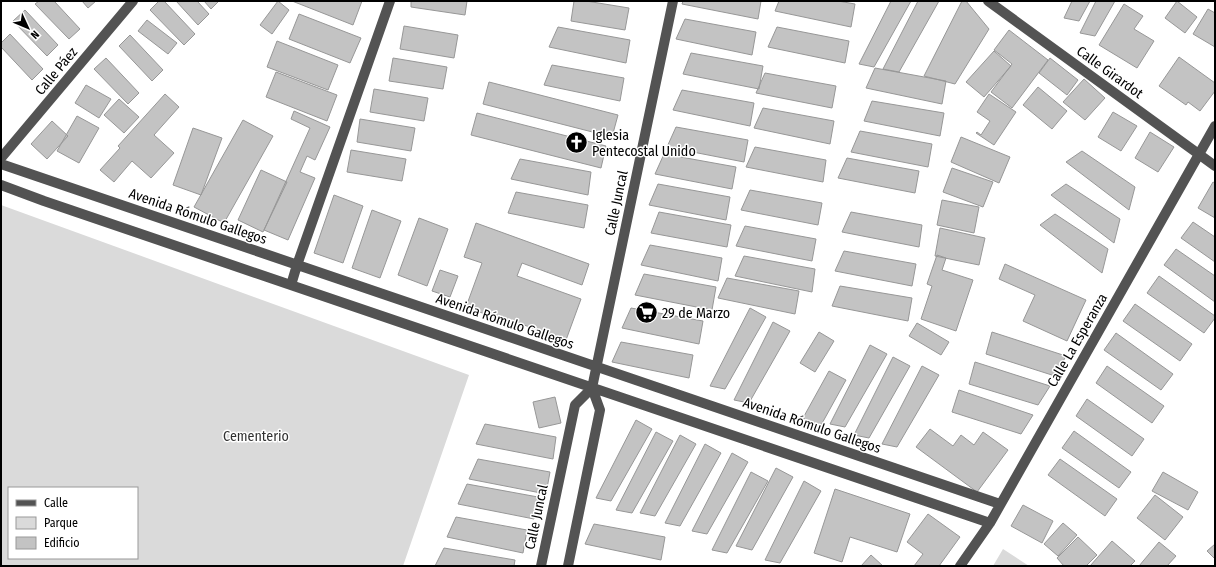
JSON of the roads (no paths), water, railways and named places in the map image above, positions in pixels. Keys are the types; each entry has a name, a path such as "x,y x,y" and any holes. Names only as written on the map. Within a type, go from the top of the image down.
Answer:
{"street":[{"name":"Calle Páez","path":"1,158 133,1"},
{"path":"291,285 390,1"},
{"name":"Calle Juncal","path":"541,566 575,405 592,388 597,367 673,1"},
{"name":"Calle Girardot","path":"988,1 1215,166"},
{"name":"Calle La Esperanza","path":"960,566 990,522 1215,126"},
{"name":"Avenida Rómulo Gallegos","path":"1,164 1000,504"},
{"path":"1,185 592,388 990,522"},
{"path":"568,566 600,410 592,388"}],"place":[{"name":"Iglesia Pentecostal Unido","path":"577,143"},
{"name":"29 de Marzo","path":"646,313"}],"park label":[{"name":"Cementerio","path":"256,436"}]}
